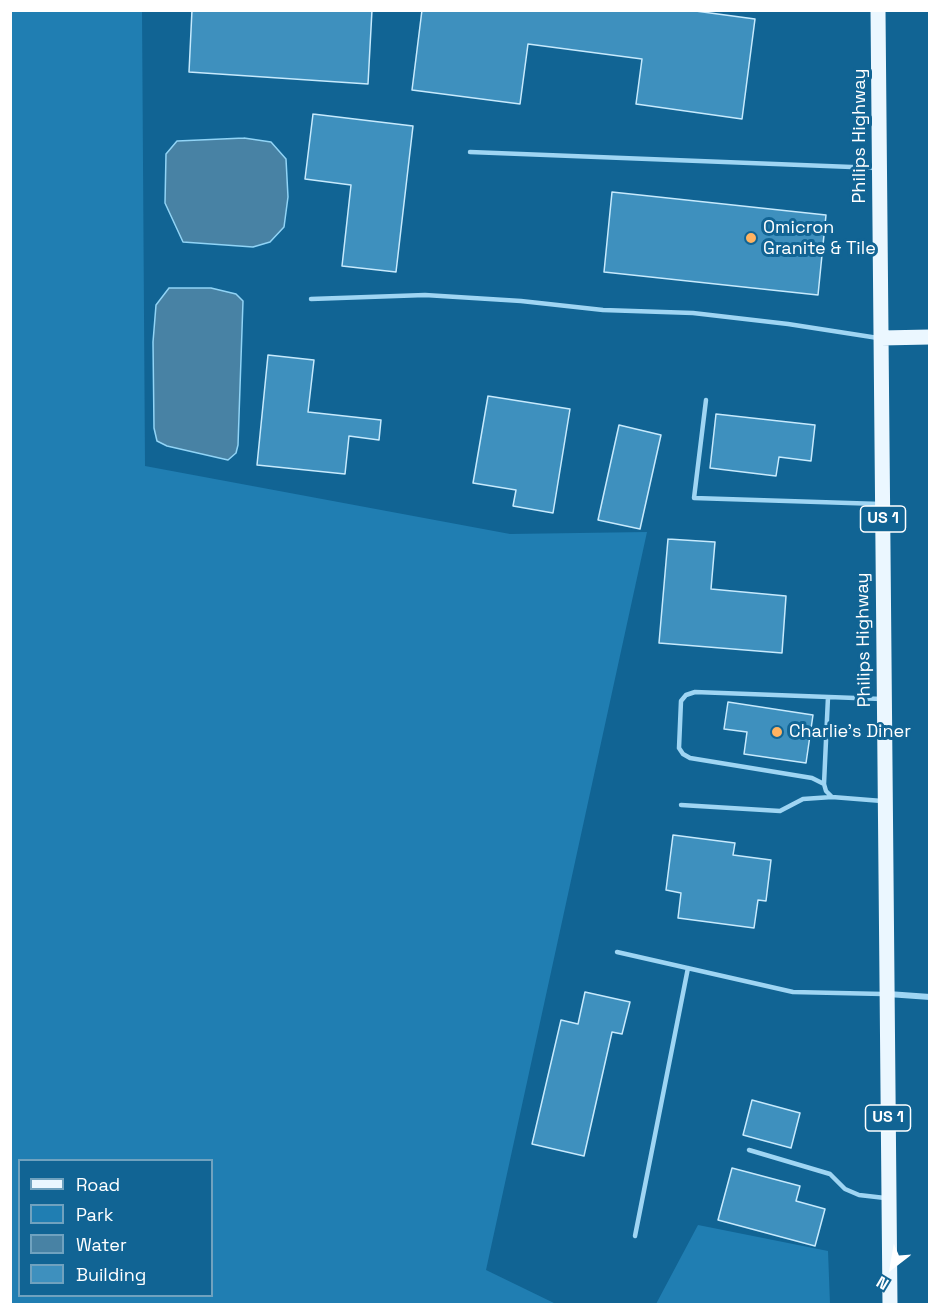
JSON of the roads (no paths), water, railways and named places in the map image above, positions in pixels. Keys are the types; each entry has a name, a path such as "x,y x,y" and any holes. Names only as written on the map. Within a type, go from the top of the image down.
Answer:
{"main road":[{"name":"Philips Highway","path":"878,10 890,1305"},
{"path":"881,338 930,337"}],"street":[{"path":"887,994 930,997"}],"lane":[{"path":"470,152 879,168"},
{"path":"311,299 425,295 521,301 603,310 693,313 881,338"},
{"path":"706,400 694,498 882,504"},
{"path":"824,784 812,778 690,758 683,754 679,748 681,700 686,695 695,692 884,699"},
{"path":"828,697 824,784 826,791 832,797"},
{"path":"681,805 780,811 803,799 832,797 885,801"},
{"path":"617,952 793,992 887,994"},
{"path":"635,1236 688,968"},
{"path":"749,1150 830,1174 845,1189 859,1195 889,1199"}],"water":[{"path":"244,138 271,142 286,159 288,197 284,227 270,242 253,247 183,242 165,203 166,154 177,141"},
{"path":"169,288 211,288 236,294 243,301 238,445 236,453 228,460 167,446 157,441 154,428 153,342 156,305"}],"place":[{"name":"Omicron Granite & Tile","path":"751,238"},
{"name":"Charlie's Diner","path":"777,732"}]}
